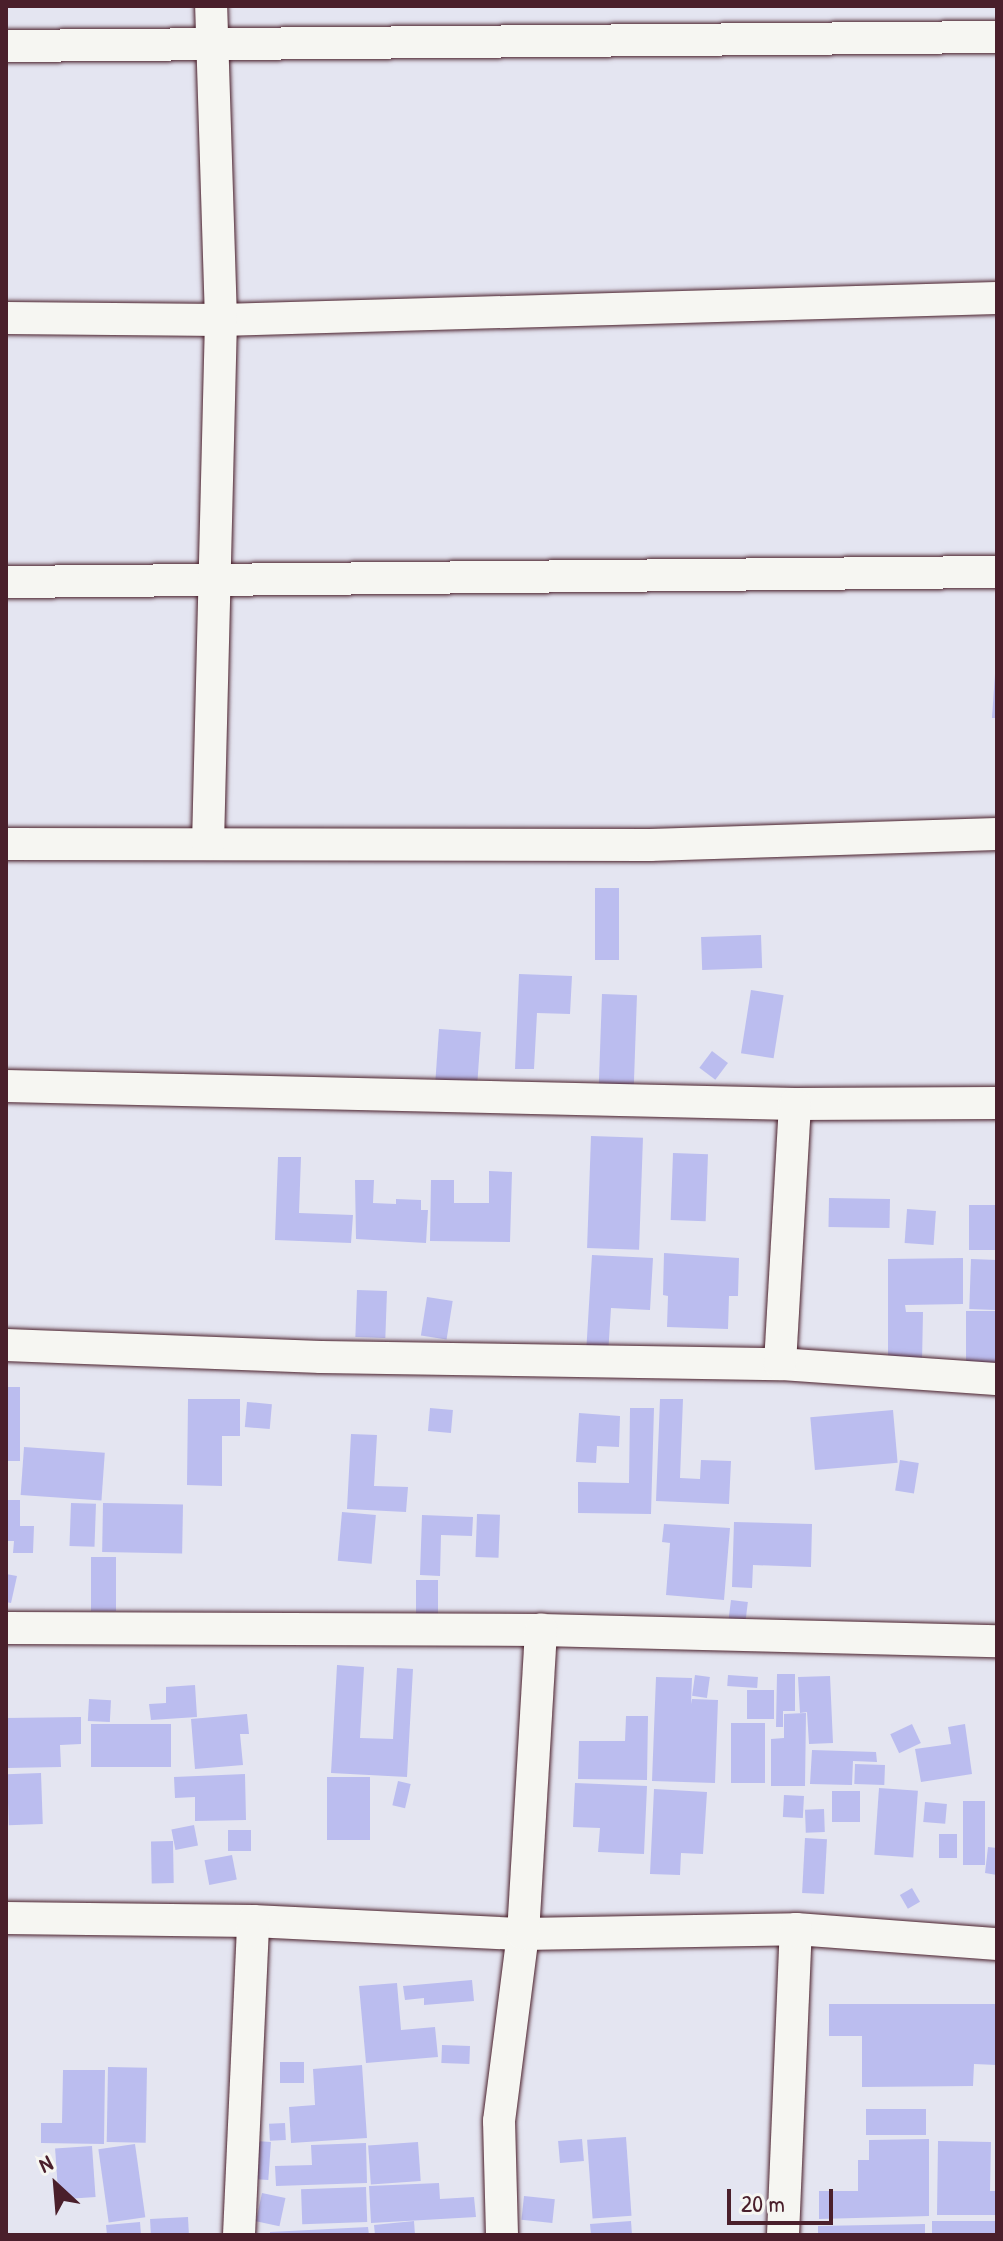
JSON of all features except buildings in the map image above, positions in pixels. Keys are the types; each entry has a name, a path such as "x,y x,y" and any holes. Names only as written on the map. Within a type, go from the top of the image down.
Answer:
{"street":[{"path":"208,844 221,320 211,6"},
{"path":"6,46 997,37"},
{"path":"6,318 221,320 997,298"},
{"path":"6,582 997,572"},
{"path":"6,844 650,845 997,834"},
{"path":"6,1086 795,1104 997,1103"},
{"path":"780,1364 795,1104"},
{"path":"6,1345 321,1357 780,1364 997,1379"},
{"path":"6,1628 541,1630 997,1641"},
{"path":"502,2235 499,2121 523,1934 541,1630"},
{"path":"6,1918 253,1921 523,1934 796,1929 997,1944"},
{"path":"239,2235 253,1921"},
{"path":"783,2235 796,1929"}]}
